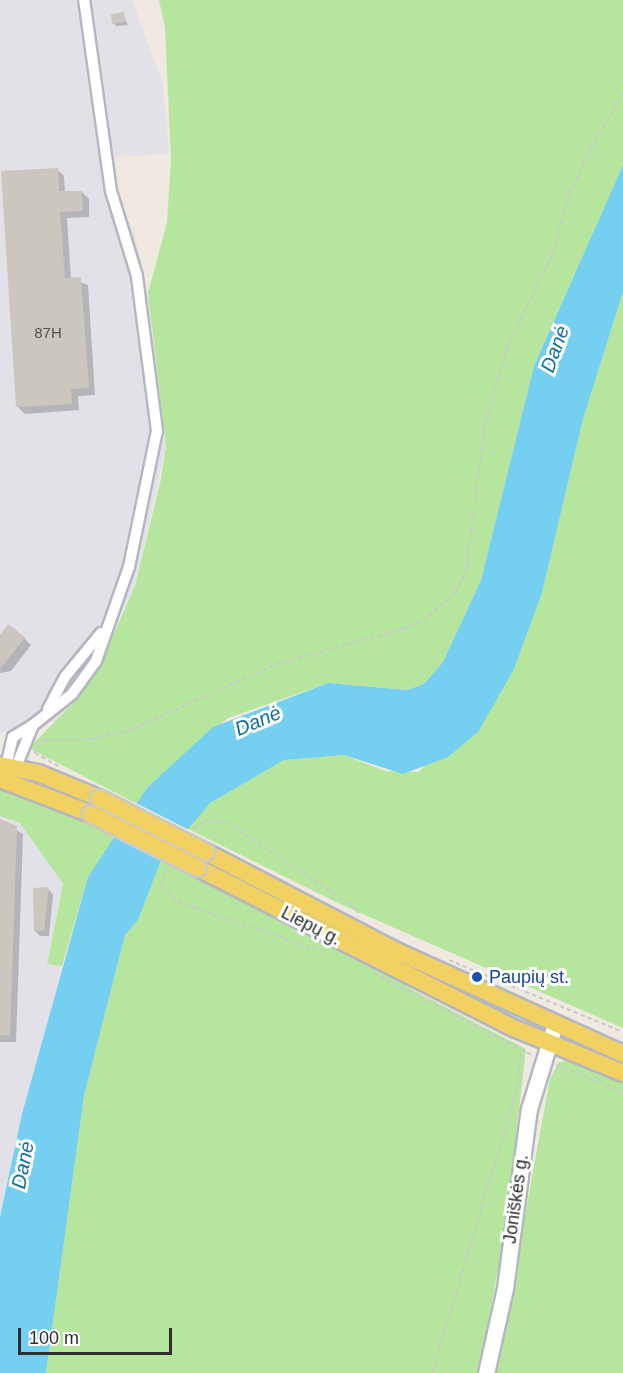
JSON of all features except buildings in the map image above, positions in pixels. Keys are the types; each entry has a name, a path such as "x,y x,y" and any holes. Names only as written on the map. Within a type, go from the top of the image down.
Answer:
{"main road":[{"name":"Liepų g.","path":"6,773 99,798 554,1027 623,1054"},
{"name":"Liepų g.","path":"6,773 547,1043 623,1073"},
{"name":"Joniškės g.","path":"486,1373 505,1288 529,1109 547,1043 554,1027"}],"street":[{"path":"6,773 33,725 85,678 135,545 157,430 137,276 111,191 84,0"},
{"path":"48,710 65,677 103,631"}],"path":[{"path":"34,753 45,740 91,739 133,729 276,664 402,629 423,621 455,593 466,570 485,424 507,347 552,253 591,147 623,94"},
{"path":"359,917 370,923"},
{"path":"444,958 623,1032"},
{"path":"432,1373 517,1089 522,1051"}],"shaded area":[{"path":"0,0 132,0 163,84 169,154 115,157 115,189 134,233 148,293 166,446 135,586 81,695 56,721 0,733"},
{"path":"0,816 20,823 63,884 47,963 62,966 0,1217"}],"green space":[{"path":"159,0 623,0 623,165 534,366 481,580 443,662 424,684 407,690 328,683 228,718 147,788 137,804 29,748 81,695 104,656 135,586 161,479 166,446 148,293 167,223 171,160 165,27"},
{"path":"623,292 623,1028 342,905 186,828 210,803 284,760 344,755 385,771 419,772 514,669 542,593 583,419"},
{"path":"0,787 88,819 87,823 116,838 88,877 62,966 47,964 63,884 20,823 0,816"},
{"path":"161,861 367,959 411,989 526,1049 505,1232 479,1373 46,1373 84,1096 125,935 138,920"},
{"path":"573,1060 623,1084 623,1373 496,1373 550,1079 559,1062"}],"water":[{"name":"Danė","path":"623,165 623,292 583,419 542,593 514,669 478,732 448,757 403,774 344,755 284,760 210,803 161,861 138,920 125,935 84,1096 46,1373 0,1373 0,1217 22,1114 88,877 147,788 213,727 328,683 407,690 424,684 443,662 481,580 534,366"}],"pier":[{"path":"134,802 189,830 164,863 113,837"}],"place":[{"name":"Paupių st.","path":"477,977"}]}
